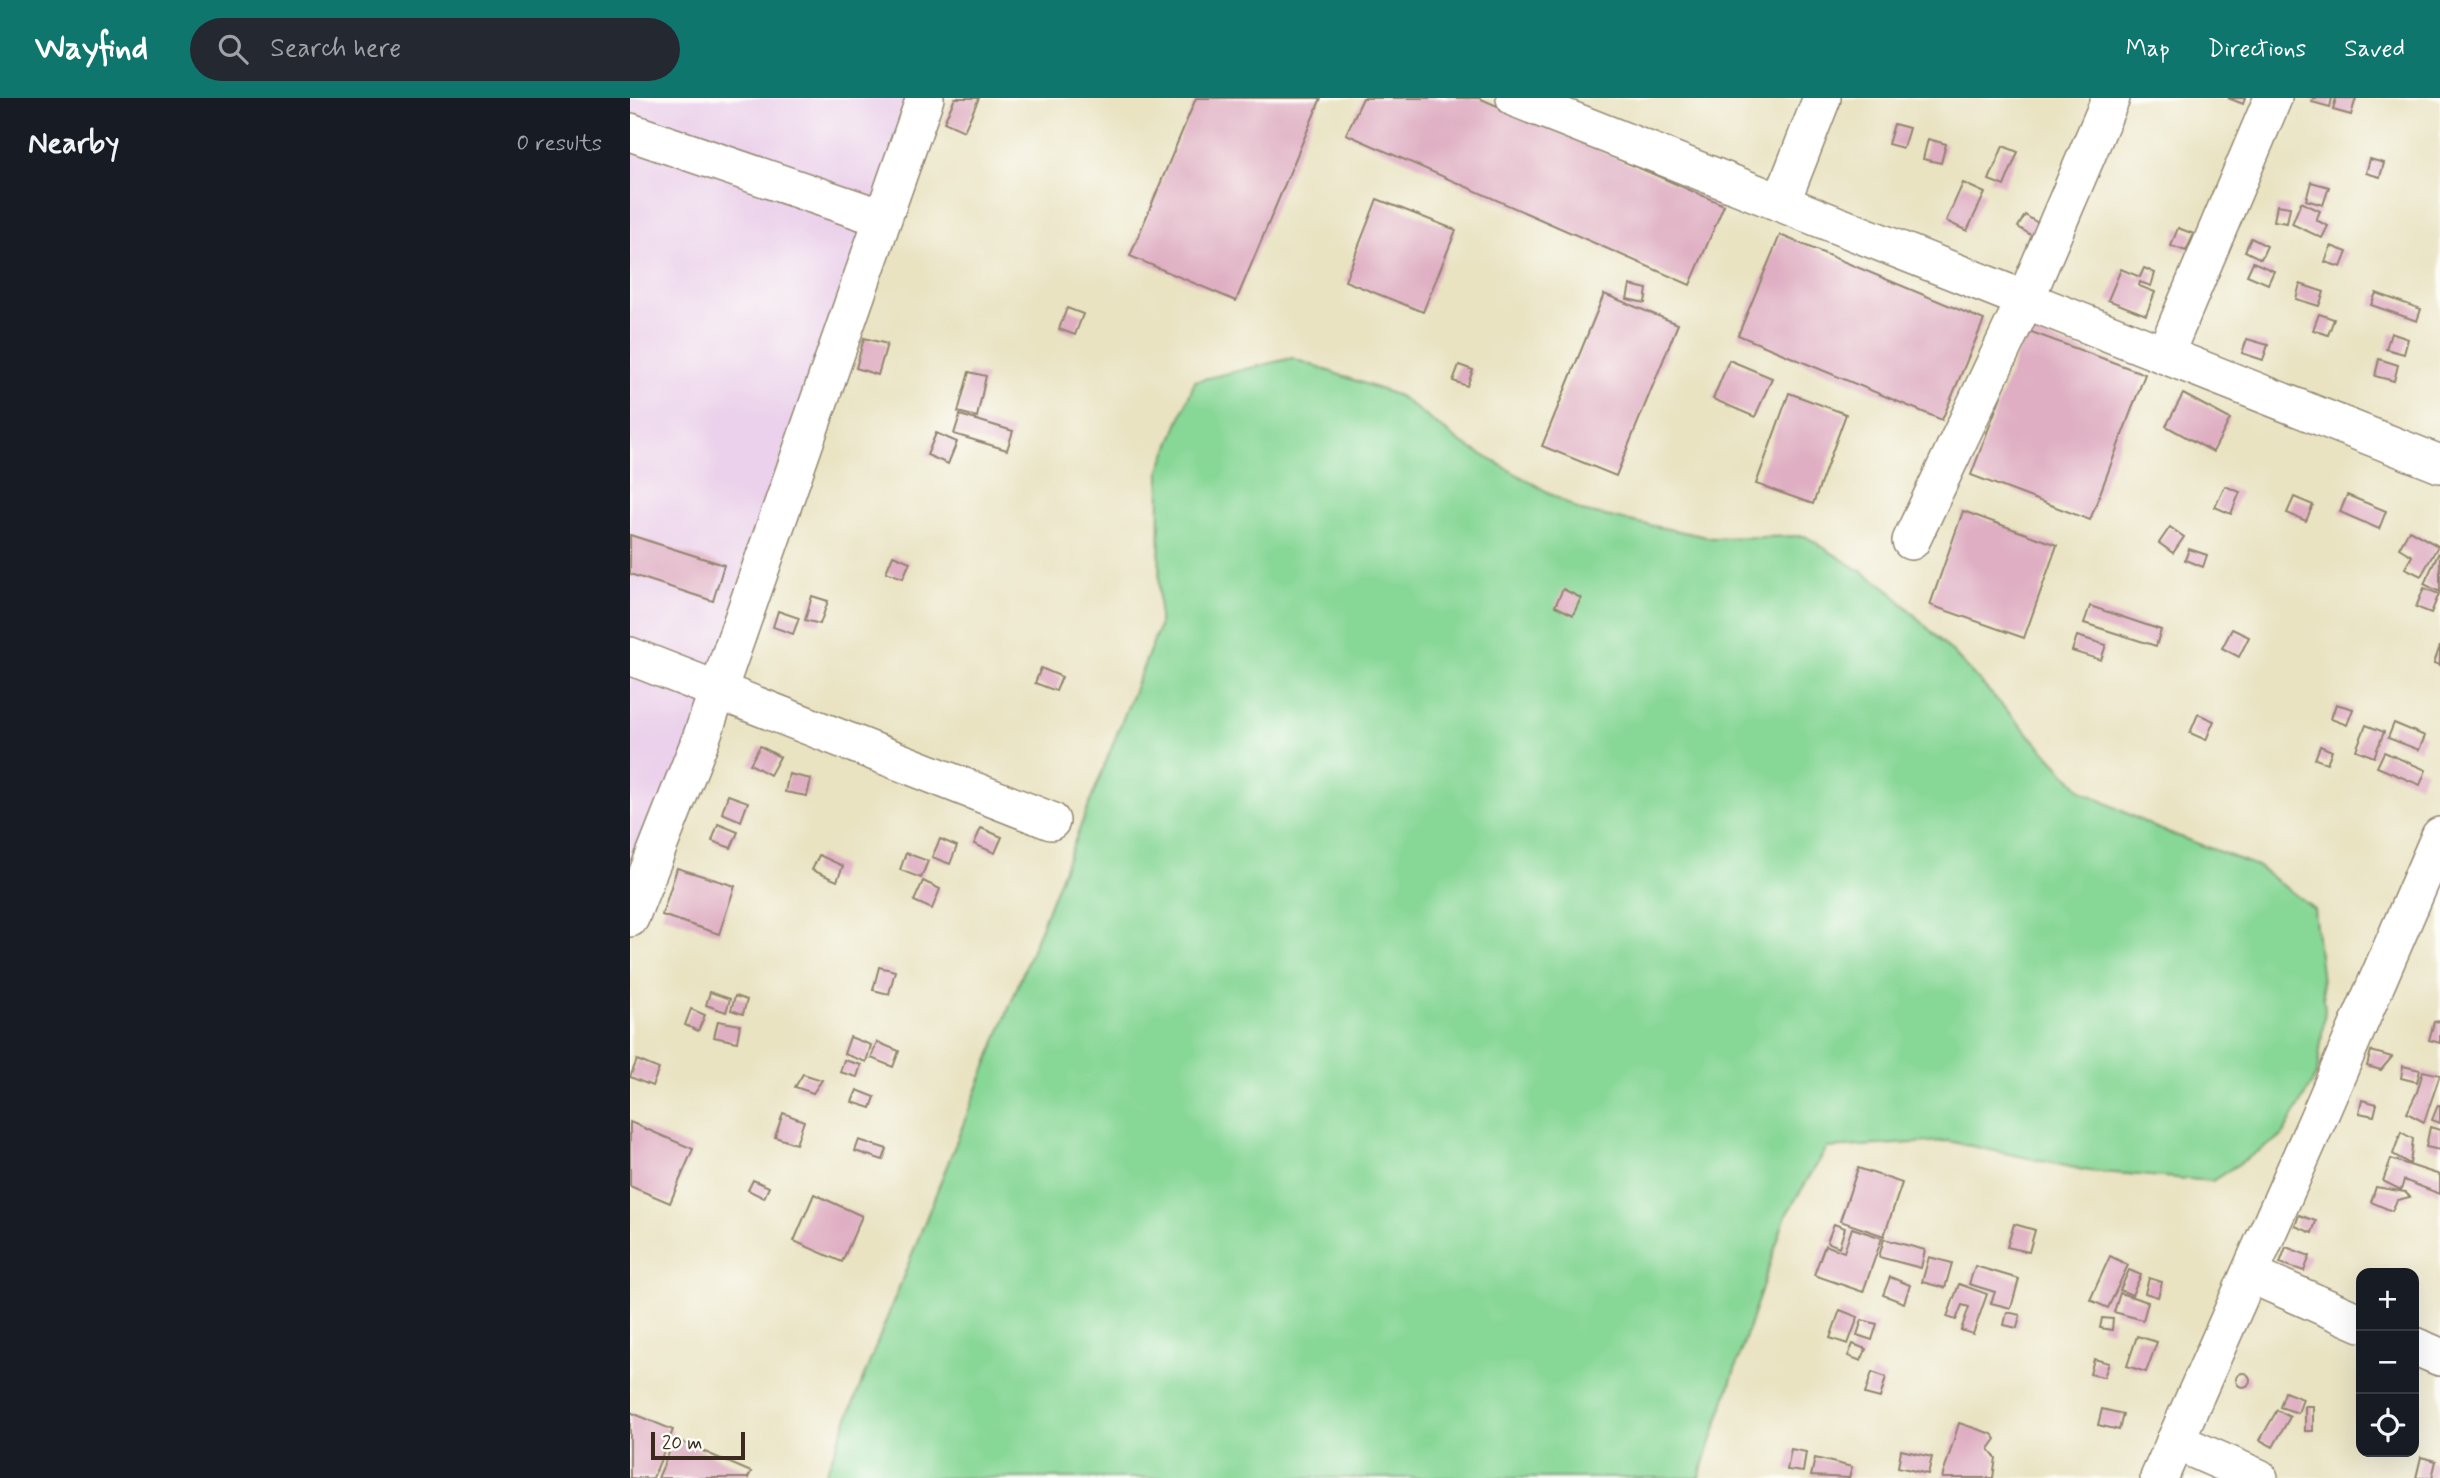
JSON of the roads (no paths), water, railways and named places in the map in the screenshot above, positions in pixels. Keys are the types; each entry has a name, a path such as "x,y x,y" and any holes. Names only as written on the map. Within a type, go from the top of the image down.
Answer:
{"street":[{"path":"630,918 718,690 925,98"},
{"path":"1515,98 2440,464"},
{"path":"1782,203 1822,98"},
{"path":"1911,541 2025,300 2111,98"},
{"path":"2165,354 2273,98"},
{"path":"630,132 882,218"},
{"path":"630,656 1051,821"},
{"path":"2159,1478 2250,1274 2426,906 2440,836"},
{"path":"2250,1274 2356,1321"},
{"path":"2419,1348 2440,1357"},
{"path":"2175,1441 2259,1478"}]}
